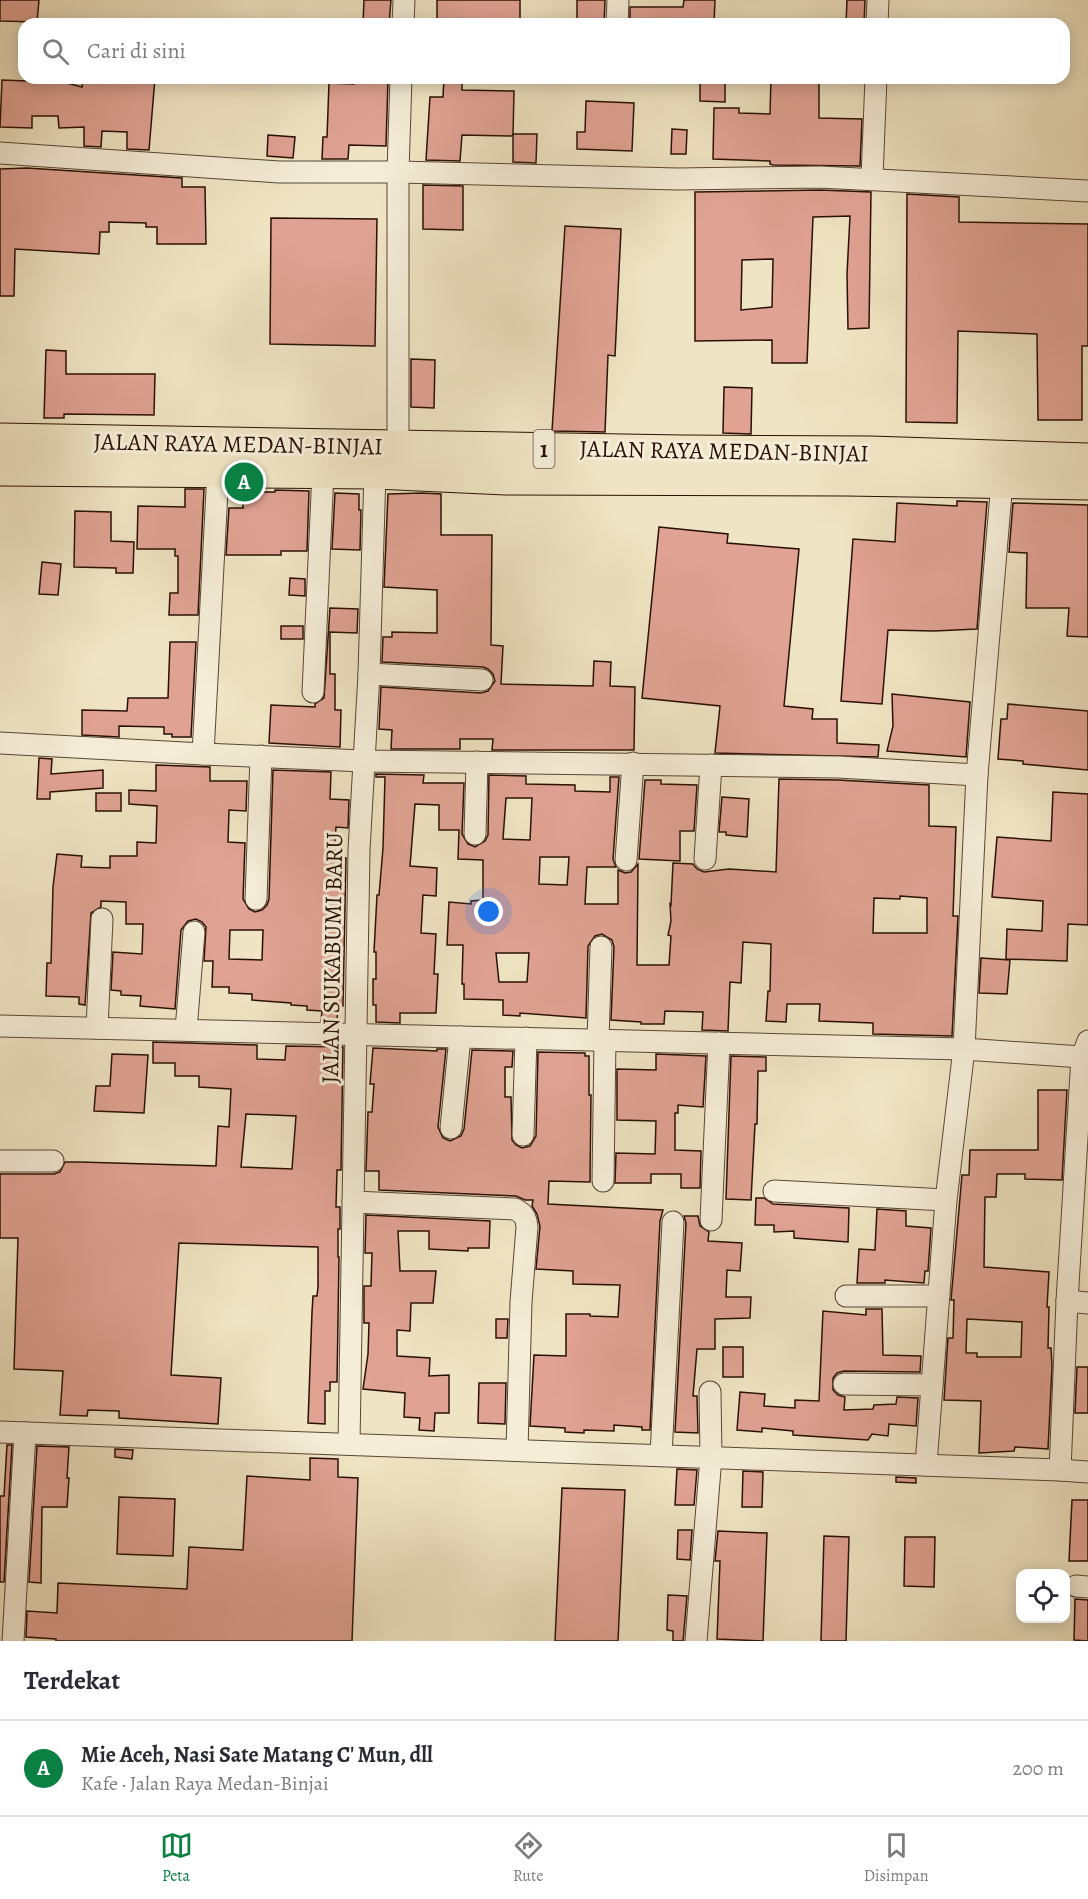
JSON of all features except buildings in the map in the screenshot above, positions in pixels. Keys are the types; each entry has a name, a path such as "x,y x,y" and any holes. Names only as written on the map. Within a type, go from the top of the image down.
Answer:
{"highway":[{"name":"JALAN RAYA MEDAN-BINJAI","path":"0,440 390,464 506,478 846,466 1003,470 1088,483"},
{"name":"JALAN RAYA MEDAN-BINJAI","path":"1003,470 1088,460"},
{"name":"JALAN RAYA MEDAN-BINJAI","path":"0,469 323,472 390,464"}],"street":[{"path":"403,18 404,0"},
{"path":"617,18 618,0"},
{"path":"878,0 878,18"},
{"name":"JALAN SUKABUMI BARU","path":"349,1444 359,850 369,674 390,464 401,84"},
{"path":"872,178 876,84"},
{"path":"0,153 279,172 398,172 678,179 872,178 1088,191"},
{"path":"926,1465 946,1200 964,1049 976,774 1003,470"},
{"path":"202,754 218,472"},
{"path":"313,692 323,472"},
{"path":"369,674 482,680"},
{"path":"0,742 202,754 363,760 838,767 976,774"},
{"path":"256,899 261,756"},
{"path":"475,834 477,762"},
{"path":"626,860 633,763"},
{"path":"705,859 711,765"},
{"path":"97,1028 102,919"},
{"path":"186,1030 194,932"},
{"path":"601,948 603,1180"},
{"path":"0,1026 964,1049 1085,1049 1078,1302 1060,1470"},
{"path":"451,1128 460,1037"},
{"path":"523,1135 526,1038"},
{"path":"711,1220 718,1043"},
{"path":"0,1161 53,1161"},
{"path":"774,1191 946,1200"},
{"path":"353,1202 515,1209 523,1213 527,1227 521,1313 517,1450"},
{"path":"661,1455 672,1222"},
{"path":"846,1296 939,1296"},
{"path":"844,1384 932,1384"},
{"path":"696,1641 711,1457 710,1392"},
{"path":"0,1432 1088,1472"},
{"path":"13,1641 25,1433"}],"place":[{"name":"Mie Aceh, Nasi Sate Matang C' Mun, dll","path":"244,482"}]}
